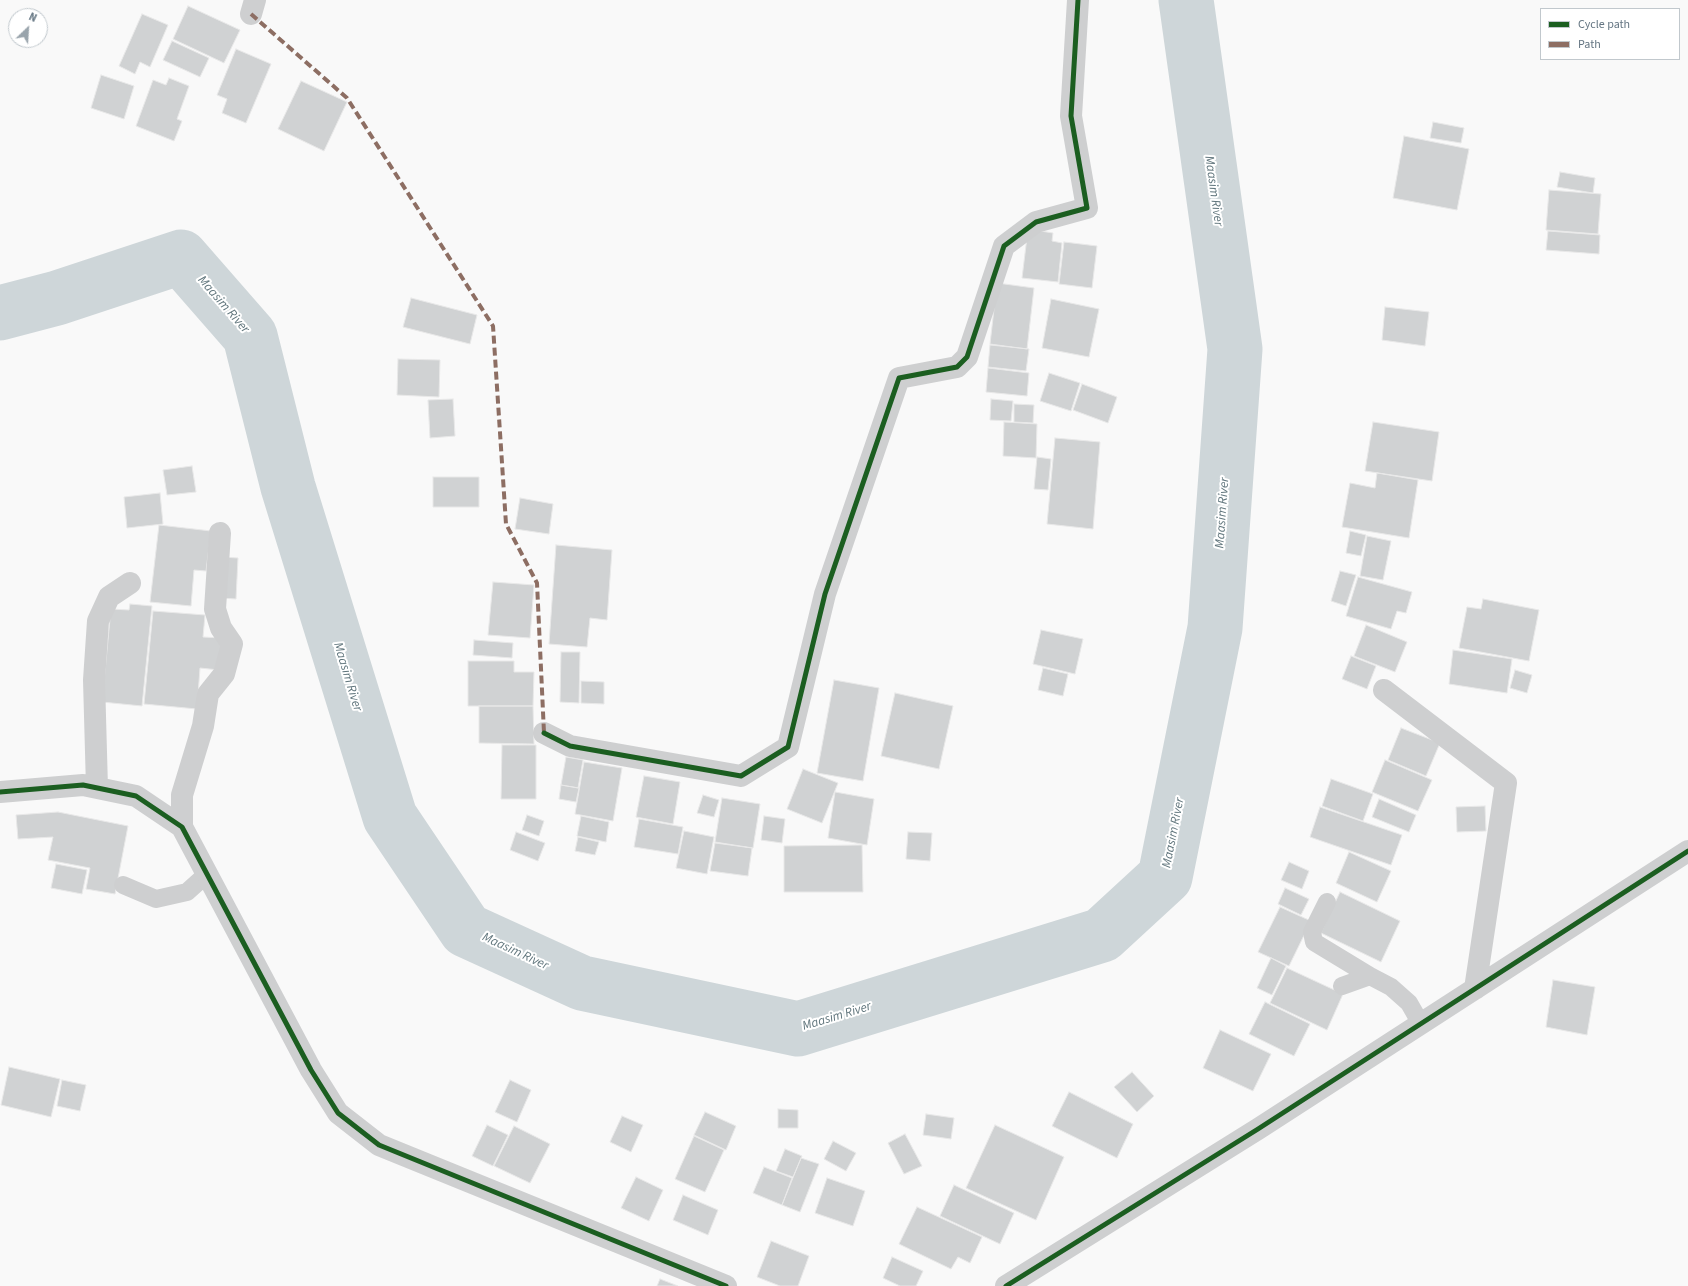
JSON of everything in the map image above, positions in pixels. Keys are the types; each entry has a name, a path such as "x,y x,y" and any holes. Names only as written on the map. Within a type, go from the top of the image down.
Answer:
{"street":[{"path":"544,733 570,746 741,776 788,747 825,594 899,378 957,367 967,357 1004,246 1036,222 1087,208 1071,116 1078,0"},
{"path":"220,534 215,609 222,628 232,644 224,674 208,694 203,726 182,795 182,827 308,1063 338,1113 379,1145 726,1286"},
{"path":"97,788 94,680 98,621 109,597 130,583"},
{"path":"1384,690 1506,783 1475,989"},
{"path":"0,792 84,785 136,796 182,827"},
{"path":"1006,1286 1258,1129 1688,851"}],"lane":[{"path":"123,885 156,899 187,892 207,874"},
{"path":"1327,902 1312,932 1314,942 1391,987 1409,1002 1421,1024"},
{"path":"1342,986 1370,976"}],"building":[{"path":"188,6 240,30 224,63 173,39"},
{"path":"142,14 168,25 150,67 140,62 135,74 119,66"},
{"path":"172,41 209,58 200,77 163,60"},
{"path":"236,49 271,64 246,123 222,113 227,99 217,95"},
{"path":"101,75 134,86 124,119 91,108"},
{"path":"169,78 189,86 177,119 182,121 174,141 136,126 153,80 166,85"},
{"path":"301,81 347,102 324,151 278,129"},
{"path":"1433,122 1464,128 1461,143 1430,138"},
{"path":"1404,136 1469,149 1457,210 1393,198"},
{"path":"1560,172 1595,178 1593,193 1557,187"},
{"path":"1549,190 1601,194 1598,234 1546,230"},
{"path":"1028,229 1053,233 1052,241 1062,243 1058,282 1022,278"},
{"path":"1548,231 1600,235 1599,254 1546,250"},
{"path":"1064,242 1097,246 1092,288 1059,284"},
{"path":"997,283 1034,288 1027,349 990,344"},
{"path":"411,298 477,315 470,344 403,327"},
{"path":"1051,299 1099,309 1089,357 1042,348"},
{"path":"1385,307 1429,312 1425,346 1382,340"},
{"path":"990,345 1029,349 1026,371 988,367"},
{"path":"398,359 440,360 439,397 397,395"},
{"path":"988,368 1029,373 1027,396 986,392"},
{"path":"1049,373 1080,383 1071,411 1040,401"},
{"path":"1082,384 1117,397 1108,423 1073,410"},
{"path":"453,399 455,436 430,438 428,400"},
{"path":"991,399 1013,401 1011,421 990,420"},
{"path":"1014,404 1034,405 1033,423 1014,422"},
{"path":"1004,422 1037,424 1036,458 1003,456"},
{"path":"1373,422 1439,432 1432,481 1365,471"},
{"path":"1055,438 1100,442 1093,529 1047,524"},
{"path":"1037,457 1051,459 1048,490 1034,489"},
{"path":"192,466 196,492 167,495 163,470"},
{"path":"1377,473 1418,480 1409,538 1342,527 1350,483 1375,488"},
{"path":"433,477 479,477 479,507 433,507"},
{"path":"160,493 163,524 127,528 124,497"},
{"path":"520,498 553,504 549,534 515,529"},
{"path":"159,525 211,531 206,571 194,570 191,606 150,602"},
{"path":"1350,531 1366,535 1361,556 1346,553"},
{"path":"1367,536 1391,541 1383,580 1360,576"},
{"path":"556,545 612,550 607,620 590,618 587,647 549,644"},
{"path":"222,557 238,558 236,599 220,598"},
{"path":"1340,571 1356,575 1346,606 1331,601"},
{"path":"1358,577 1412,592 1406,613 1397,611 1391,629 1346,616"},
{"path":"493,582 534,585 530,638 488,635"},
{"path":"1483,599 1539,610 1529,661 1459,648 1467,607 1481,609"},
{"path":"130,604 152,606 142,706 102,702 111,609 129,610"},
{"path":"153,611 205,615 203,637 222,638 219,670 200,668 197,709 144,704"},
{"path":"1366,625 1407,642 1395,672 1354,656"},
{"path":"1041,630 1083,639 1075,674 1033,664"},
{"path":"474,640 513,643 512,658 473,655"},
{"path":"1453,650 1512,659 1507,693 1449,684"},
{"path":"561,652 580,652 579,703 560,702"},
{"path":"1351,656 1376,666 1367,689 1342,679"},
{"path":"468,661 514,661 514,672 534,672 533,706 468,706"},
{"path":"1043,668 1068,674 1063,696 1038,690"},
{"path":"1515,670 1532,675 1527,693 1510,688"},
{"path":"834,680 879,688 863,781 817,773"},
{"path":"581,681 604,682 604,704 581,703"},
{"path":"895,693 953,706 939,769 881,756"},
{"path":"479,706 533,706 534,744 479,743"},
{"path":"1401,728 1440,743 1426,776 1388,760"},
{"path":"502,745 536,745 536,799 501,799"},
{"path":"566,757 583,760 578,788 561,785"},
{"path":"1385,760 1432,780 1418,811 1372,792"},
{"path":"584,762 622,768 613,821 575,814"},
{"path":"803,769 838,783 822,823 787,809"},
{"path":"644,776 680,782 673,824 636,817"},
{"path":"1331,779 1373,794 1363,821 1322,806"},
{"path":"561,785 579,788 576,802 559,799"},
{"path":"835,792 874,799 867,845 828,838"},
{"path":"703,795 719,800 714,817 697,813"},
{"path":"722,798 760,804 753,848 715,842"},
{"path":"1379,799 1416,815 1409,832 1372,817"},
{"path":"1485,806 1486,831 1457,832 1456,807"},
{"path":"1320,807 1402,835 1391,865 1310,837"},
{"path":"58,812 128,826 115,894 86,889 90,868 48,860 53,837 18,839 16,815"},
{"path":"527,815 544,821 539,836 522,830"},
{"path":"581,816 609,822 606,842 577,836"},
{"path":"764,816 785,819 782,843 761,840"},
{"path":"639,819 683,827 678,854 634,847"},
{"path":"684,831 714,837 707,874 676,868"},
{"path":"516,832 545,843 538,861 510,850"},
{"path":"908,832 932,833 930,861 906,859"},
{"path":"578,837 599,842 595,855 575,851"},
{"path":"715,843 752,848 748,876 710,871"},
{"path":"862,845 863,892 784,892 784,846"},
{"path":"1349,852 1391,871 1377,902 1336,883"},
{"path":"1289,862 1309,871 1302,889 1281,880"},
{"path":"56,864 87,870 82,894 51,888"},
{"path":"1285,888 1309,899 1301,915 1278,904"},
{"path":"1340,892 1400,921 1381,962 1321,933"},
{"path":"1280,907 1311,921 1289,966 1258,952"},
{"path":"1271,958 1286,966 1272,995 1257,988"},
{"path":"1287,968 1343,994 1327,1030 1270,1003"},
{"path":"1553,980 1595,987 1587,1035 1546,1027"},
{"path":"1265,1002 1310,1024 1294,1056 1249,1034"},
{"path":"1220,1030 1271,1054 1253,1091 1203,1068"},
{"path":"9,1067 60,1079 51,1117 1,1105"},
{"path":"1132,1072 1154,1096 1137,1112 1114,1087"},
{"path":"62,1080 86,1085 80,1111 57,1106"},
{"path":"510,1080 531,1090 517,1122 495,1112"},
{"path":"1069,1092 1133,1124 1117,1158 1052,1126"},
{"path":"778,1109 798,1110 798,1128 778,1128"},
{"path":"705,1112 736,1126 726,1150 694,1135"},
{"path":"926,1114 954,1118 951,1139 923,1135"},
{"path":"622,1116 643,1125 631,1152 610,1142"},
{"path":"487,1125 508,1135 493,1166 472,1156"},
{"path":"995,1125 1064,1157 1036,1220 966,1188"},
{"path":"514,1126 550,1144 530,1183 494,1166"},
{"path":"905,1134 922,1166 904,1174 888,1143"},
{"path":"694,1136 724,1150 705,1192 675,1179"},
{"path":"833,1141 856,1153 846,1171 824,1159"},
{"path":"785,1149 802,1156 793,1177 776,1171"},
{"path":"801,1158 819,1164 800,1212 782,1205"},
{"path":"764,1167 792,1178 782,1205 753,1193"},
{"path":"636,1177 663,1190 649,1221 621,1208"},
{"path":"827,1178 865,1191 853,1226 815,1213"},
{"path":"954,1185 1014,1213 1000,1244 940,1216"},
{"path":"683,1195 718,1210 708,1235 673,1220"},
{"path":"917,1207 982,1237 970,1263 958,1257 951,1269 899,1244"},
{"path":"771,1241 809,1256 798,1286 780,1286 757,1277"},
{"path":"892,1257 923,1271 916,1286 900,1286 883,1278"},
{"path":"660,1279 678,1286 657,1286"}],"waterway":[{"name":"Maasim River","path":"0,313 57,298 181,257 250,336 288,487 390,817 466,930 582,983 798,1029 1102,935 1165,877 1215,628 1235,349 1186,0"}],"marked path":[{"path":"251,14 347,98 493,326 506,524 537,583 544,733"}],"cycle path":[{"path":"544,733 570,746 741,776 788,747 825,594 899,378 957,367 967,357 1004,246 1036,222 1087,208 1071,116 1078,0"},
{"path":"0,792 83,785 136,796 182,827 311,1070 338,1113 379,1145 726,1286"},
{"path":"1006,1286 1258,1129 1688,851"}]}
